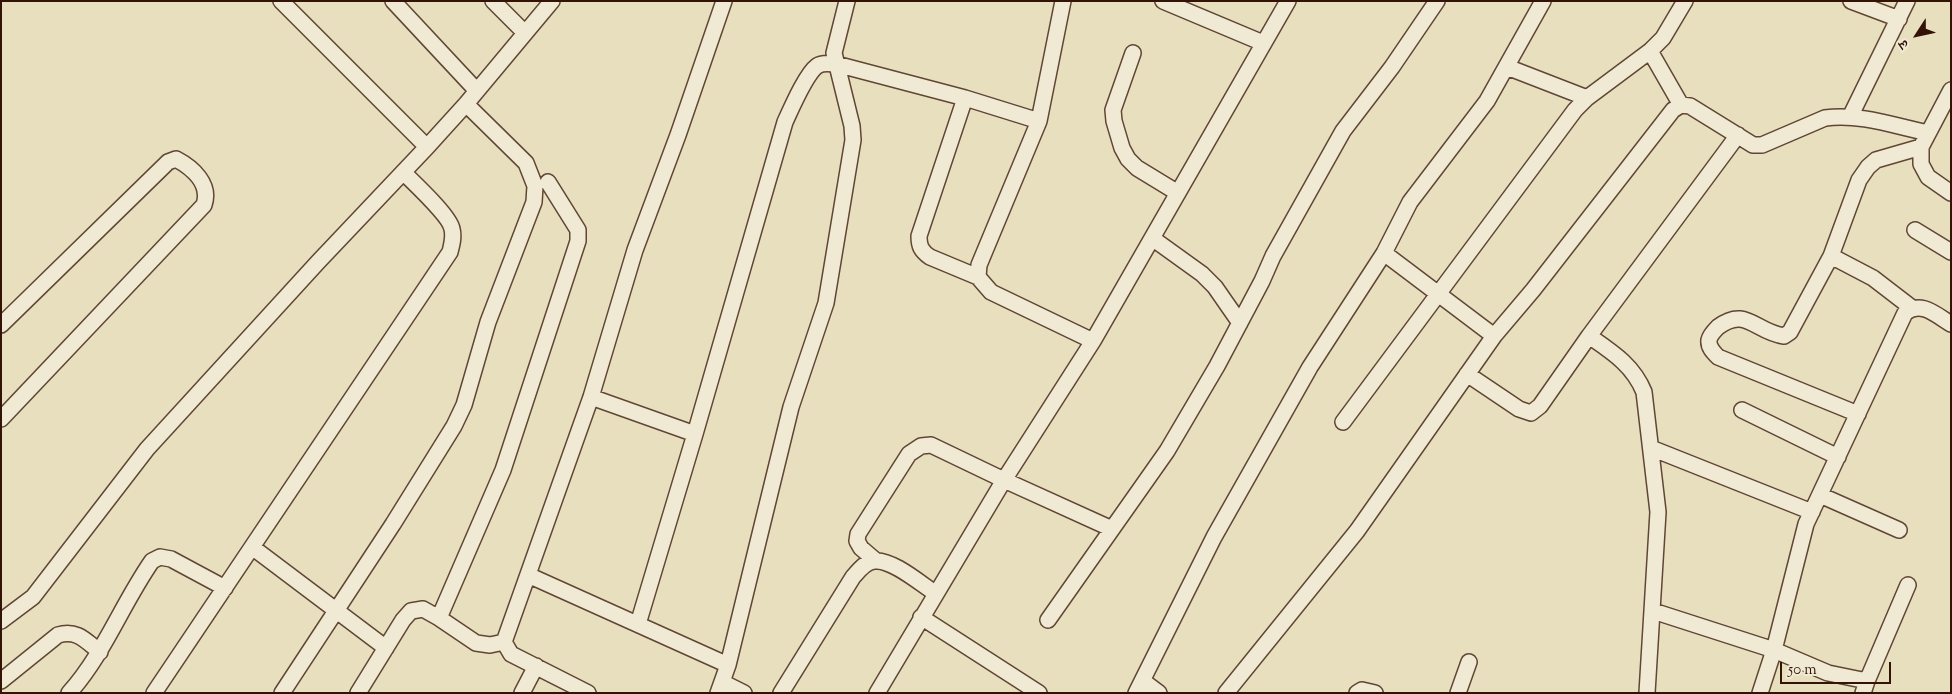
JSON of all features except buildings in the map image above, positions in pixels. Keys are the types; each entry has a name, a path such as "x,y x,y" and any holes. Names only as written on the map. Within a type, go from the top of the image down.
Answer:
{"street":[{"path":"282,1 427,148"},
{"path":"394,1 477,91"},
{"path":"493,1 525,33"},
{"path":"1,621 33,597 147,449 427,148 552,1"},
{"path":"588,693 511,654 504,642 590,397 635,250 678,135 724,1"},
{"path":"744,693 720,687 728,665 791,407 826,302 853,140 852,126 834,53 847,1"},
{"path":"978,277 979,265 1039,121 1063,1"},
{"path":"1163,1 1263,43"},
{"path":"877,693 1004,480 1093,341 1288,1"},
{"path":"1048,620 1167,451 1217,366 1262,281 1273,256 1342,131 1392,67 1438,1"},
{"path":"1159,693 1140,687 1218,529 1310,368 1384,253 1410,202 1487,101 1543,1"},
{"path":"1343,422 1575,110 1587,98 1663,38 1685,1"},
{"path":"1851,1 1899,19"},
{"path":"1850,117 1908,1"},
{"path":"1650,50 1681,105"},
{"path":"1133,53 1114,110 1114,121 1122,148 1136,168 1178,193"},
{"path":"638,624 785,122 816,66 836,64 965,98 1039,121"},
{"path":"1507,67 1587,98"},
{"path":"1951,90 1925,140 1920,164 1928,177 1951,193"},
{"path":"965,98 919,236 919,246 930,257 978,277 991,292 1093,341"},
{"path":"282,693 454,426 464,405 488,322 534,202 535,186 526,164 466,104"},
{"path":"1226,693 1357,531 1494,336 1533,290 1673,110 1681,105 1690,106 1752,145 1762,145 1825,118 1850,117 1925,140"},
{"path":"1468,374 1519,410 1531,412 1540,406 1589,336 1738,135"},
{"path":"1858,414 1718,357 1710,350 1709,340 1714,330 1729,319 1741,318 1776,335 1784,336 1790,332 1831,256 1860,180 1868,167 1876,160 1925,140"},
{"path":"1,324 168,162 176,159 186,164 204,185 207,195 204,205 1,418"},
{"path":"154,693 450,252 453,238 452,227 445,216 403,172"},
{"path":"439,618 503,470 578,241 578,230 548,182"},
{"path":"1915,230 1951,252"},
{"path":"1152,238 1202,274 1215,287 1240,323"},
{"path":"1384,253 1494,336"},
{"path":"1831,256 1873,278 1912,308"},
{"path":"1760,693 1774,650 1806,524 1905,313 1912,308 1922,307 1951,324"},
{"path":"1589,336 1626,364 1644,392 1658,512 1647,693"},
{"path":"590,397 695,434"},
{"path":"1742,410 1838,457"},
{"path":"935,593 889,563 875,560 856,541 858,534 909,454 921,446 931,445 1112,529"},
{"path":"1651,448 1812,512"},
{"path":"1820,495 1899,530"},
{"path":"252,547 386,648"},
{"path":"70,693 100,652 152,562 160,557 171,559 225,588"},
{"path":"781,693 854,577 862,566 875,560"},
{"path":"528,575 728,665"},
{"path":"1653,611 1774,650 1814,669 1865,687 1908,585"},
{"path":"358,693 403,620 411,611 423,609 476,643 490,645 504,642"},
{"path":"921,617 1039,693"},
{"path":"1,682 58,634 68,631 79,636 100,652"},
{"path":"1458,693 1469,662"},
{"path":"522,693 536,666"},
{"path":"1358,693 1362,690 1375,693"}]}
